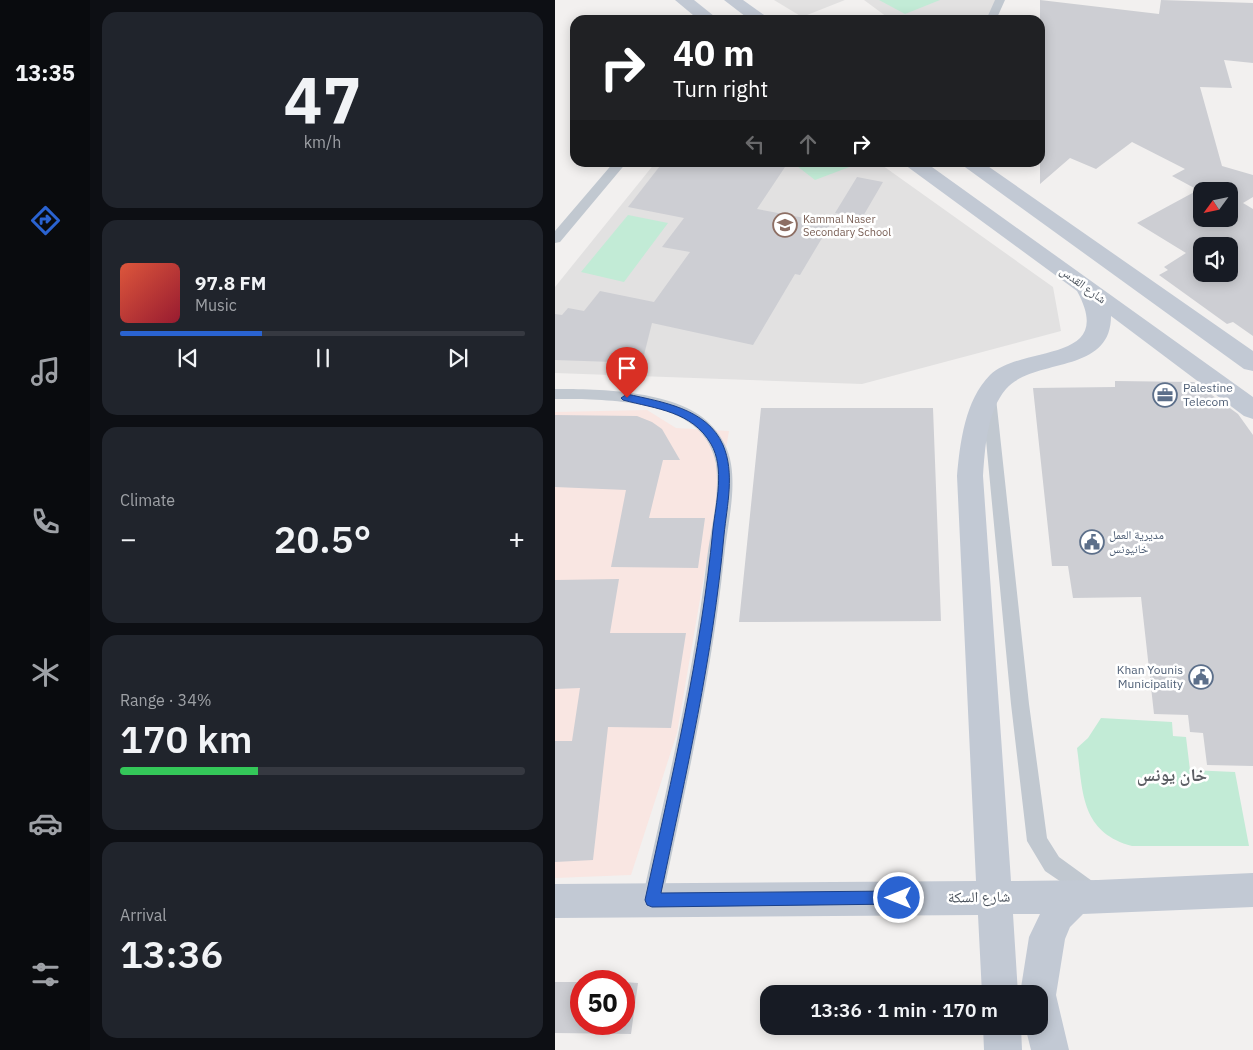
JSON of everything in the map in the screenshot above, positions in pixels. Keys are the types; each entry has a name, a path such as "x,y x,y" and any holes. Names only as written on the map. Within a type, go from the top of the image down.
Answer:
{"main road":[{"path":"683,0 704,15"},
{"path":"732,0 754,15"},
{"name":"شارع القدس","path":"918,167 1086,286 1253,410"},
{"path":"975,167 1253,363"},
{"path":"999,985 970,476 972,444 980,417 989,398 995,387 1007,375 1030,365 1063,358 1087,345 1093,339 1100,323 1099,314 1086,286"},
{"name":"شارع السكة","path":"555,901 1087,896 1253,890"},
{"path":"1039,985 1047,937 1058,915 1087,896"},
{"path":"1002,1035 1003,1050"},
{"path":"1045,1035 1050,1050"}],"lane":[{"path":"993,15 1000,0"},
{"path":"555,239 617,167"},
{"path":"555,394 627,398 665,406 684,414 704,425 717,445 724,469 712,598 688,734 652,900"},
{"path":"989,398 1020,704 1037,841 1052,864 1087,896"}],"shaded area":[{"path":"774,0 845,0 807,15 799,15"},
{"path":"864,0 1001,0 994,15 884,15"},
{"name":"Kammal Naser Secondary School","path":"652,167 885,167 1053,287 1061,331 862,384 555,373 555,287"},
{"path":"647,410 676,428 729,431 677,733 631,875 555,878 555,412"}],"green space":[{"path":"879,0 940,0 905,14"},
{"path":"798,167 849,167 815,180"},
{"path":"628,215 668,223 624,282 581,272"},
{"path":"1101,718 1172,722 1173,736 1186,737 1190,770 1235,772 1249,846 1132,846 1115,840 1102,831 1093,820 1087,808 1083,794 1077,748 1088,738"}],"building":[{"path":"1040,0 1159,14 1161,0 1253,3 1253,63 1224,60 1232,88 1200,87 1222,166 1253,175 1253,197 1243,203 1253,209 1253,336 1233,322 1227,324 1159,275 1168,270 1164,267 1186,253 1137,223 1193,193 1193,228 1237,228 1238,182 1193,182 1193,187 1172,176 1185,169 1132,142 1096,169 1070,158 1040,184 1040,167 1045,167 1045,15 1040,15"},
{"path":"659,167 785,167 757,209 831,223 800,275 795,274 753,345 652,323 642,363 555,360 555,314 562,315 568,308 584,311 600,291 654,302 690,252 662,247 684,218 628,207"},
{"path":"857,177 883,182 862,218 835,213"},
{"path":"1115,381 1194,382 1238,414 1253,435 1253,766 1207,765 1203,733 1190,732 1188,715 1154,714 1141,597 1073,598 1068,566 1052,566 1033,388 1115,387"},
{"path":"761,408 933,408 941,621 739,622"},
{"path":"555,415 637,416 652,422 662,429 680,460 663,460 649,518 705,518 698,568 611,567 626,490 555,487"},
{"path":"619,579 610,633 686,633 671,728 608,727 593,860 555,862 555,741 572,741 580,688 555,689 555,580"},
{"path":"555,982 570,982 570,1033 555,1033"},
{"path":"635,983 638,983 635,1005"}],"place":[{"name":"Kammal Naser Secondary School","path":"785,225"},
{"name":"Palestine Telecom","path":"1165,395"},
{"name":"مديرية العمل خانيونس","path":"1092,542"},
{"name":"Khan Younis Municipality","path":"1201,677"}],"district":[{"name":"خان يونس","path":"1172,775"}],"route":[{"path":"627,398 665,406 704,425 717,445 724,469 712,598 688,734 652,900 899,898"}]}
